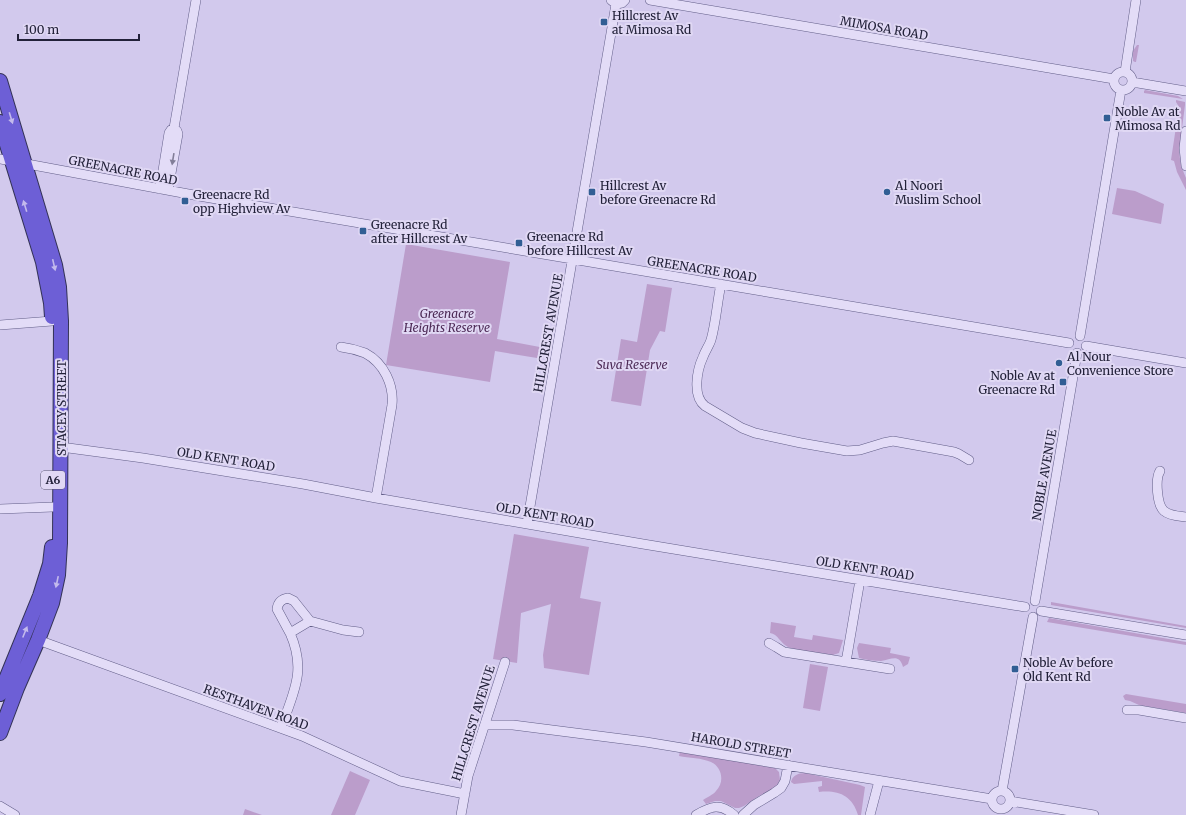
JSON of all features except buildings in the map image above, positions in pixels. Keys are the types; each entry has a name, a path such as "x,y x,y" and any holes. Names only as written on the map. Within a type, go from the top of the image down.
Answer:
{"highway":[{"name":"STACEY STREET","path":"0,81 12,161 55,265 59,287 61,321 60,543 58,570 52,603 0,733"},
{"name":"STACEY STREET","path":"0,122 43,262 50,303 52,321 53,507 52,548 47,576 0,694"}],"street":[{"path":"164,189 178,134 174,128 196,0"},
{"path":"613,2 622,3 625,0"},
{"name":"MIMOSA ROAD","path":"650,0 1114,78"},
{"path":"1125,72 1136,0"},
{"name":"HILLCREST AVENUE","path":"527,524 572,260 613,2"},
{"path":"1119,72 1127,72 1131,76 1132,85 1127,89 1118,89 1114,84 1114,78 1119,72"},
{"path":"1132,82 1186,91"},
{"path":"1080,336 1121,90"},
{"path":"1186,132 1184,148 1186,166"},
{"name":"GREENACRE ROAD","path":"12,161 572,260 1069,343"},
{"path":"721,284 711,339 701,363 696,391 702,404 742,428 755,433 794,442 847,451 860,450 883,443 893,442 954,452 969,460"},
{"path":"0,325 52,321"},
{"path":"1074,336 1080,336 1086,341 1086,346 1084,350 1077,353 1070,349 1069,343 1074,336"},
{"path":"1086,346 1186,363"},
{"path":"341,347 359,351 369,356 383,370 390,386 392,406 376,498"},
{"name":"NOBLE AVENUE","path":"1034,601 1077,353"},
{"name":"OLD KENT ROAD","path":"61,447 143,458 304,484 527,524 1025,607"},
{"path":"1160,471 1157,480 1159,501 1162,509 1170,514 1186,517"},
{"path":"0,509 53,507"},
{"path":"846,662 860,580"},
{"path":"281,728 298,673 298,658 294,642 277,609 281,600 288,598 291,599 297,604 310,621 343,630 358,632"},
{"path":"1034,601 1039,604 1041,611 1039,615 1033,617 1027,614 1025,607 1030,602 1034,601"},
{"path":"1041,611 1186,635"},
{"path":"1002,791 1033,617"},
{"path":"290,633 310,621"},
{"name":"RESTHAVEN ROAD","path":"38,640 310,739 400,782 465,794"},
{"path":"769,643 784,652 890,669"},
{"name":"HILLCREST AVENUE","path":"462,815 468,776 504,662"},
{"path":"1127,710 1139,710 1186,718"},
{"name":"HAROLD STREET","path":"485,725 513,725 602,735 992,800"},
{"path":"743,815 754,805 781,788 785,781 788,766"},
{"path":"870,815 880,781"},
{"path":"1002,791 1007,793 1010,801 1005,808 999,812 992,800 995,792 1002,791"},
{"path":"1010,801 1094,815"},
{"path":"0,806 14,815"},
{"path":"696,815 711,807 717,806 724,808 734,815"},
{"path":"0,814 14,815"}],"green space":[{"path":"1137,45 1139,45 1135,62 1133,61 1133,51"},
{"path":"1145,90 1178,96 1183,99 1144,93"},
{"path":"1176,100 1185,102 1179,151 1181,166 1186,178 1186,190 1177,172 1174,161 1171,160 1179,107"},
{"path":"1117,188 1135,191 1164,204 1161,224 1112,214"},
{"name":"Greenacre Heights Reserve","path":"406,244 510,262 497,339 545,348 543,359 495,351 490,382 386,365"},
{"name":"Suva Reserve","path":"647,284 672,288 665,332 660,331 650,350 641,406 611,401 621,339 637,342"},
{"path":"514,534 589,547 580,598 601,602 589,675 544,668 543,655 551,604 521,613 517,663 493,659"},
{"path":"1051,602 1186,626 1186,628 1051,605"},
{"path":"1049,618 1186,642 1186,645 1047,622"},
{"path":"771,622 796,626 794,637 812,640 813,635 843,640 839,653 833,655 803,651 788,647 775,635 770,633"},
{"path":"859,643 891,648 890,653 910,657 908,664 903,667 899,660 894,658 878,661 859,658 857,648"},
{"path":"810,664 828,667 820,711 803,708"},
{"path":"1126,694 1186,704 1186,713 1139,705 1125,700 1123,696"},
{"path":"680,751 774,767 779,772 780,780 776,788 739,808 735,808 721,801 706,804 703,800 712,795 721,783 720,771 715,764 711,762 679,756"},
{"path":"350,771 370,780 355,815 331,815"},
{"path":"805,773 865,787 861,815 858,815 852,803 843,795 832,792 819,792 818,787 822,786 822,781 794,784 791,782 796,775"},
{"path":"245,809 262,815 243,815"}],"place":[{"name":"Hillcrest Av at Mimosa Rd","path":"604,22"},
{"name":"Noble Av at Mimosa Rd","path":"1107,118"},
{"name":"Hillcrest Av before Greenacre Rd","path":"592,192"},
{"name":"Al Noori Muslim School","path":"887,192"},
{"name":"Greenacre Rd opp Highview Av","path":"185,201"},
{"name":"Greenacre Rd after Hillcrest Av","path":"363,231"},
{"name":"Greenacre Rd before Hillcrest Av","path":"519,243"},
{"name":"Al Nour Convenience Store","path":"1059,363"},
{"name":"Noble Av at Greenacre Rd","path":"1063,382"},
{"name":"Noble Av before Old Kent Rd","path":"1015,669"}]}
